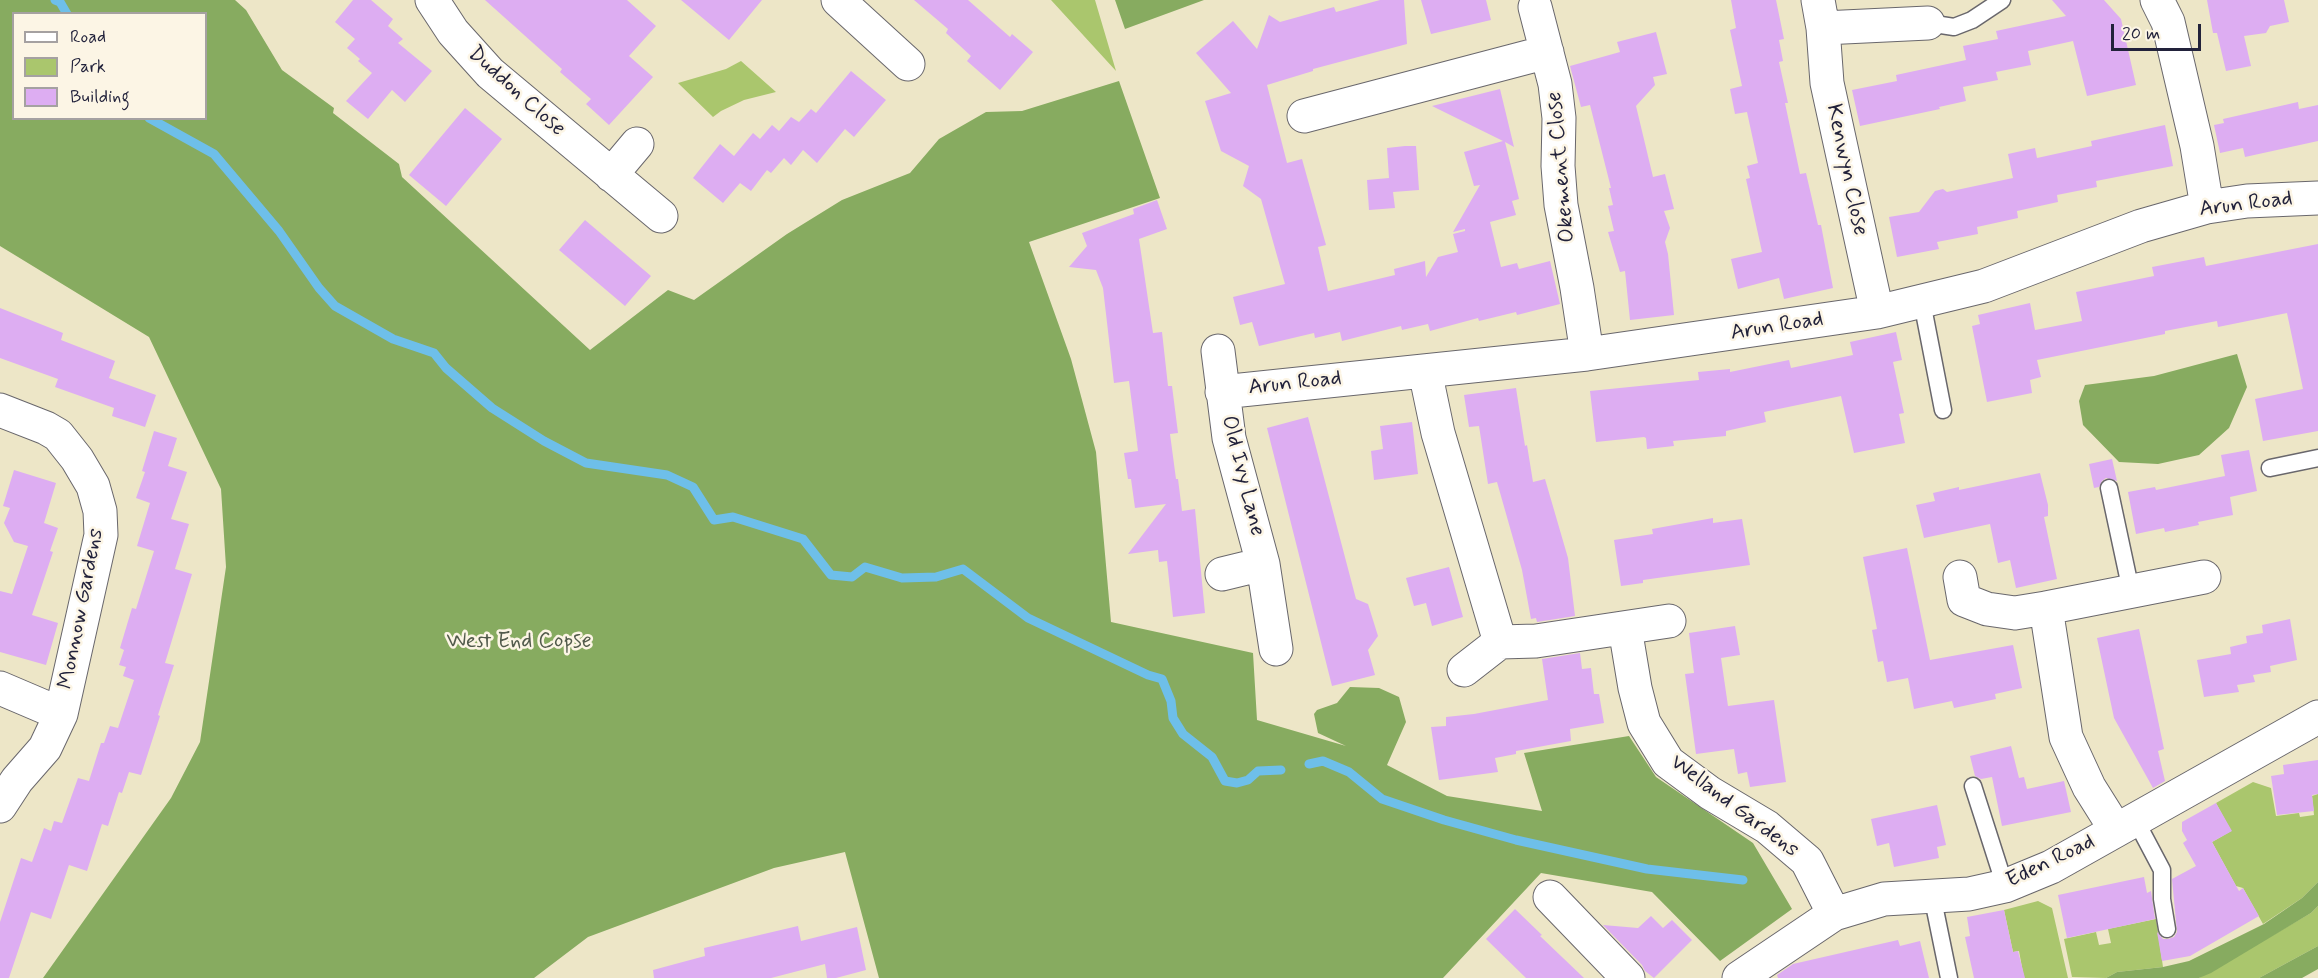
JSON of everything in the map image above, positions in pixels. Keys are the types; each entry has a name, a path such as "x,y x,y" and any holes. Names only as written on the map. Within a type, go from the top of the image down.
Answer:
{"street":[{"name":"Duddon Close","path":"432,0 453,32 490,73 661,216"},
{"path":"840,0 908,64"},
{"path":"2157,0 2168,22 2197,146 2207,207"},
{"name":"Okement Close","path":"1535,7 1555,84 1559,118 1558,166 1561,205 1578,288 1587,354"},
{"name":"Kenwyn Close","path":"1876,312 1827,83 1821,14 1928,23"},
{"path":"1304,116 1547,52"},
{"path":"611,174 637,144"},
{"name":"Arun Road","path":"1222,392 1587,354 1876,312 1984,286 2141,226 2207,207 2247,201 2318,198"},
{"name":"Old Ivy Lane","path":"1218,351 1229,438 1263,564 1276,649"},
{"path":"1425,371 1438,434 1500,642"},
{"name":"Monnow Gardens","path":"0,410 36,422 58,435 77,459 93,486 100,511 100,535 61,714 45,748 17,780 0,806"},
{"name":"Old Ivy Lane","path":"1222,574 1263,564"},
{"path":"1960,577 1965,600 1987,609 2014,613 2204,577"},
{"path":"2046,608 2066,737 2089,787 2125,824"},
{"path":"1464,670 1500,642 1536,641 1669,621"},
{"name":"Welland Gardens","path":"1625,628 1635,688 1644,723 1668,762 1710,793 1767,827 1807,861 1834,914"},
{"name":"Monnow Gardens","path":"0,688 61,714"},
{"name":"Eden Road","path":"1738,978 1834,914 1884,899 1969,894 2005,886 2051,867 2318,717"},
{"path":"1550,897 1628,978"}],"lane":[{"path":"1928,23 1954,27 1972,20 2002,0"},
{"path":"1922,302 1943,410"},
{"path":"2270,468 2318,458"},
{"path":"2109,488 2131,591"},
{"path":"1972,786 2005,886"},
{"path":"2125,824 2163,870 2162,899 2167,929"},
{"path":"1932,896 1948,978"}],"green space":[{"name":"West End Copse","path":"0,0 235,0 246,10 282,70 334,108 333,113 399,164 402,177 590,350 668,290 694,300 787,234 842,200 910,173 939,139 986,112 1022,111 1119,81 1160,198 1029,242 1071,359 1096,452 1111,622 1253,653 1257,720 1346,746 1318,733 1314,714 1317,710 1337,703 1350,687 1379,688 1399,697 1406,722 1387,765 1447,796 1542,811 1524,753 1629,736 1656,777 1753,843 1792,909 1720,961 1652,892 1541,873 1443,978 879,978 845,852 774,868 588,937 534,978 43,978 171,798 200,742 226,567 221,489 149,337 0,246"},
{"path":"1051,0 1095,0 1116,71"},
{"path":"1115,0 1204,0 1125,29"},
{"path":"741,61 776,92 744,100 713,117 678,83 726,69"},
{"path":"2237,354 2247,387 2229,428 2199,455 2158,464 2119,462 2083,425 2079,401 2085,385 2154,376"},
{"path":"2253,782 2271,788 2276,816 2299,813 2300,817 2314,815 2312,796 2318,794 2318,882 2302,898 2263,924 2243,888 2236,886 2212,842 2231,831 2216,803"},
{"path":"2318,882 2318,906 2311,913 2211,973 2199,978 2106,978 2117,972 2163,967 2189,961 2264,924 2302,898"},
{"path":"2038,901 2052,908 2068,978 2024,978 2019,951 2013,952 2004,910"},
{"path":"2318,906 2318,946 2259,978 2199,978 2311,913"},
{"path":"2156,919 2163,967 2117,972 2106,978 2072,977 2064,939 2096,932 2099,945 2111,943 2108,929"},
{"path":"2318,946 2318,969 2302,978 2259,978"}],"building":[{"path":"353,0 371,0 393,19 388,26 403,39 398,43 432,71 405,102 392,90 368,119 346,101 372,73 347,48 355,39 335,22"},
{"path":"485,0 627,0 656,26 629,56 653,77 609,125 586,104 591,99 560,72 562,69"},
{"path":"681,0 762,0 729,40"},
{"path":"914,0 968,0 1010,37 1012,34 1033,52 1000,90 967,61 971,56 946,33 948,29"},
{"path":"1380,0 1404,0 1407,44 1313,69 1313,71 1267,85 1287,163 1302,159 1326,245 1318,247 1328,291 1395,275 1394,269 1425,261 1426,277 1438,257 1458,252 1453,234 1465,231 1465,229 1453,232 1480,185 1474,186 1464,152 1503,141 1432,106 1500,89 1514,147 1505,142 1519,199 1512,201 1516,215 1490,222 1501,267 1517,263 1519,269 1550,261 1560,304 1517,315 1516,312 1479,321 1478,318 1430,331 1428,324 1402,330 1401,326 1342,341 1340,332 1315,338 1314,333 1259,346 1252,322 1240,325 1233,297 1285,284 1261,199 1243,186 1249,166 1221,151 1205,101 1231,93 1196,53 1233,21 1257,49 1269,15 1280,22 1334,7 1336,12"},
{"path":"1421,0 1486,0 1491,20 1431,34"},
{"path":"1731,0 1776,0 1784,39 1779,40 1783,61 1779,62 1788,103 1785,103 1800,174 1806,173 1818,225 1821,225 1833,288 1784,299 1779,278 1738,289 1731,259 1762,252 1746,179 1750,178 1747,166 1758,163 1747,112 1735,114 1730,89 1742,86 1730,30 1736,28"},
{"path":"2052,0 2104,0 2121,19 2136,85 2087,96 2073,41 2028,51 2031,65 1996,72 1998,80 1963,87 1966,101 1939,107 1940,109 1860,126 1852,90 1897,81 1896,75 1966,60 1963,46 1998,39 1996,31 2066,16"},
{"path":"2207,0 2284,0 2289,22 2270,26 2266,33 2244,36 2251,66 2226,71 2217,33 2213,33"},
{"path":"1656,32 1667,74 1653,77 1655,85 1636,106 1653,177 1665,174 1674,209 1664,211 1670,228 1665,242 1674,315 1630,320 1625,271 1620,272 1608,232 1614,231 1608,206 1613,205 1609,188 1611,188 1590,105 1581,107 1570,66 1620,52 1617,42"},
{"path":"851,71 886,100 854,137 845,129 817,163 803,150 791,165 784,158 771,173 767,170 751,191 740,183 723,203 693,178 720,144 734,156 753,133 760,139 772,125 779,131 791,117 799,122 811,109 816,113"},
{"path":"2298,102 2299,109 2318,105 2318,141 2245,157 2243,148 2220,153 2214,125 2224,123 2223,119"},
{"path":"465,108 502,139 446,206 409,175"},
{"path":"2165,125 2173,166 2096,181 2097,187 2057,195 2058,202 2017,211 2018,218 1977,227 1978,234 1937,242 1939,249 1897,257 1889,217 1919,212 1935,191 1943,189 1947,192 2013,178 2008,154 2035,148 2037,158 2092,146 2091,141"},
{"path":"1416,146 1419,190 1393,192 1395,208 1369,210 1367,180 1389,178 1387,148"},
{"path":"1157,200 1167,229 1139,239 1153,333 1162,332 1168,386 1172,386 1178,433 1170,434 1182,511 1195,509 1205,613 1173,617 1167,561 1159,562 1158,550 1128,554 1166,504 1135,508 1124,453 1138,451 1129,381 1114,383 1103,288 1096,270 1069,267 1087,246 1082,233 1134,214 1133,209"},
{"path":"585,220 651,276 625,306 559,250"},
{"path":"2318,244 2318,431 2263,441 2255,399 2303,389 2287,313 2218,327 2217,321 2037,360 2041,377 2030,380 2032,393 1987,402 1972,326 1980,324 1978,315 2030,303 2035,330 2082,321 2076,292 2154,276 2152,267 2204,257 2206,266"},
{"path":"0,308 63,333 61,340 115,361 109,378 156,395 145,427 112,416 114,408 55,387 58,379 0,358"},
{"path":"1896,332 1902,360 1893,362 1904,413 1899,414 1905,443 1854,453 1841,396 1764,412 1766,422 1726,431 1726,436 1673,441 1674,446 1647,449 1644,437 1596,442 1590,391 1699,380 1698,372 1730,369 1730,372 1789,360 1791,368 1853,355 1850,342"},
{"path":"1516,388 1533,482 1545,479 1568,558 1575,616 1537,622 1536,618 1531,619 1522,570 1497,482 1488,484 1479,426 1469,427 1464,395"},
{"path":"1308,417 1356,599 1368,604 1378,636 1368,650 1375,675 1332,686 1267,428"},
{"path":"1412,422 1418,474 1374,480 1371,451 1383,449 1380,426"},
{"path":"154,431 177,438 168,466 187,472 171,519 189,524 175,569 192,574 165,663 174,665 158,715 160,716 141,775 129,772 122,793 119,792 108,826 102,824 87,871 69,865 51,919 31,912 9,978 0,978 0,922 21,858 32,862 44,828 51,831 54,821 62,823 78,778 89,781 101,743 104,743 110,726 118,728 134,680 123,676 126,667 119,665 124,650 120,648 132,608 136,609 154,551 137,546 150,503 136,498 145,472 142,471"},
{"path":"2249,450 2257,491 2230,497 2233,515 2165,532 2164,528 2136,534 2128,492 2155,487 2156,490 2225,476 2221,455"},
{"path":"2112,459 2117,481 2106,478 2099,487 2094,488 2089,464"},
{"path":"14,470 56,483 44,523 58,528 50,551 53,552 32,615 58,623 46,665 0,652 0,591 12,594 28,546 14,542 4,523 10,508 3,506"},
{"path":"2040,473 2048,505 2048,516 2044,517 2057,579 2016,588 2010,560 1998,563 1990,524 1924,538 1916,505 1935,501 1933,493 1959,487 1959,490"},
{"path":"1713,518 1713,523 1742,519 1750,565 1643,580 1643,583 1621,586 1614,540 1653,534 1652,529"},
{"path":"1907,548 1930,660 2013,645 2022,688 1995,694 1996,699 1954,708 1952,701 1914,709 1908,678 1887,682 1883,661 1878,662 1872,630 1877,629 1863,557"},
{"path":"1449,567 1463,617 1432,626 1426,603 1414,606 1406,578"},
{"path":"2290,619 2297,660 2270,666 2271,672 2253,675 2255,682 2237,685 2239,692 2204,697 2197,660 2231,654 2230,647 2247,643 2246,636 2263,633 2262,625"},
{"path":"1735,626 1740,655 1721,658 1728,706 1774,700 1786,782 1750,787 1747,772 1738,774 1734,749 1696,754 1685,674 1694,673 1689,633"},
{"path":"2139,629 2164,749 2158,751 2165,781 2153,788 2114,718 2097,638"},
{"path":"1580,653 1582,669 1591,668 1594,694 1599,694 1604,723 1570,729 1571,741 1516,751 1516,754 1495,758 1498,772 1439,780 1431,727 1446,726 1446,717 1548,700 1542,659"},
{"path":"2011,746 2019,778 2024,777 2027,789 2064,781 2071,812 2002,826 1992,777 1981,779 1975,776 1970,756"},
{"path":"2318,760 2318,794 2312,795 2314,811 2277,815 2271,776 2284,774 2283,765"},
{"path":"2216,803 2232,831 2212,842 2239,891 2243,888 2259,916 2190,956 2162,961 2157,932 2163,939 2168,939 2174,937 2177,932 2172,879 2196,866 2183,843 2187,840 2182,831 2182,822"},
{"path":"1937,805 1946,845 1937,847 1939,858 1894,867 1889,843 1877,846 1871,819"},
{"path":"2144,877 2147,893 2151,891 2155,919 2067,938 2058,895"},
{"path":"1515,909 1584,978 1526,978 1486,939"},
{"path":"2004,910 2013,952 2018,951 2025,978 1974,978 1965,937 1970,936 1967,917"},
{"path":"1651,916 1663,928 1672,920 1692,940 1654,978 1603,925 1638,928"},
{"path":"798,926 801,941 857,927 866,970 836,978 827,978 825,964 771,978 654,978 653,970 705,956 704,948"},
{"path":"1898,940 1900,946 1920,941 1929,978 1778,978 1777,975 1793,964"}],"waterway":[{"path":"55,0 60,2 66,12"},
{"path":"153,120 214,154 279,231 319,288 335,306 393,339 434,353 446,368 492,408 544,441 586,463 667,475 693,487 714,520 733,517 803,539 831,575 852,577 865,567 902,578 936,577 963,569 1028,618 1148,675 1162,679 1171,701 1173,718 1183,734 1212,757 1225,781 1237,783 1248,780 1258,771 1281,770"},
{"path":"1309,764 1323,761 1349,772 1382,799 1444,820 1516,840 1647,869 1743,880"}]}
